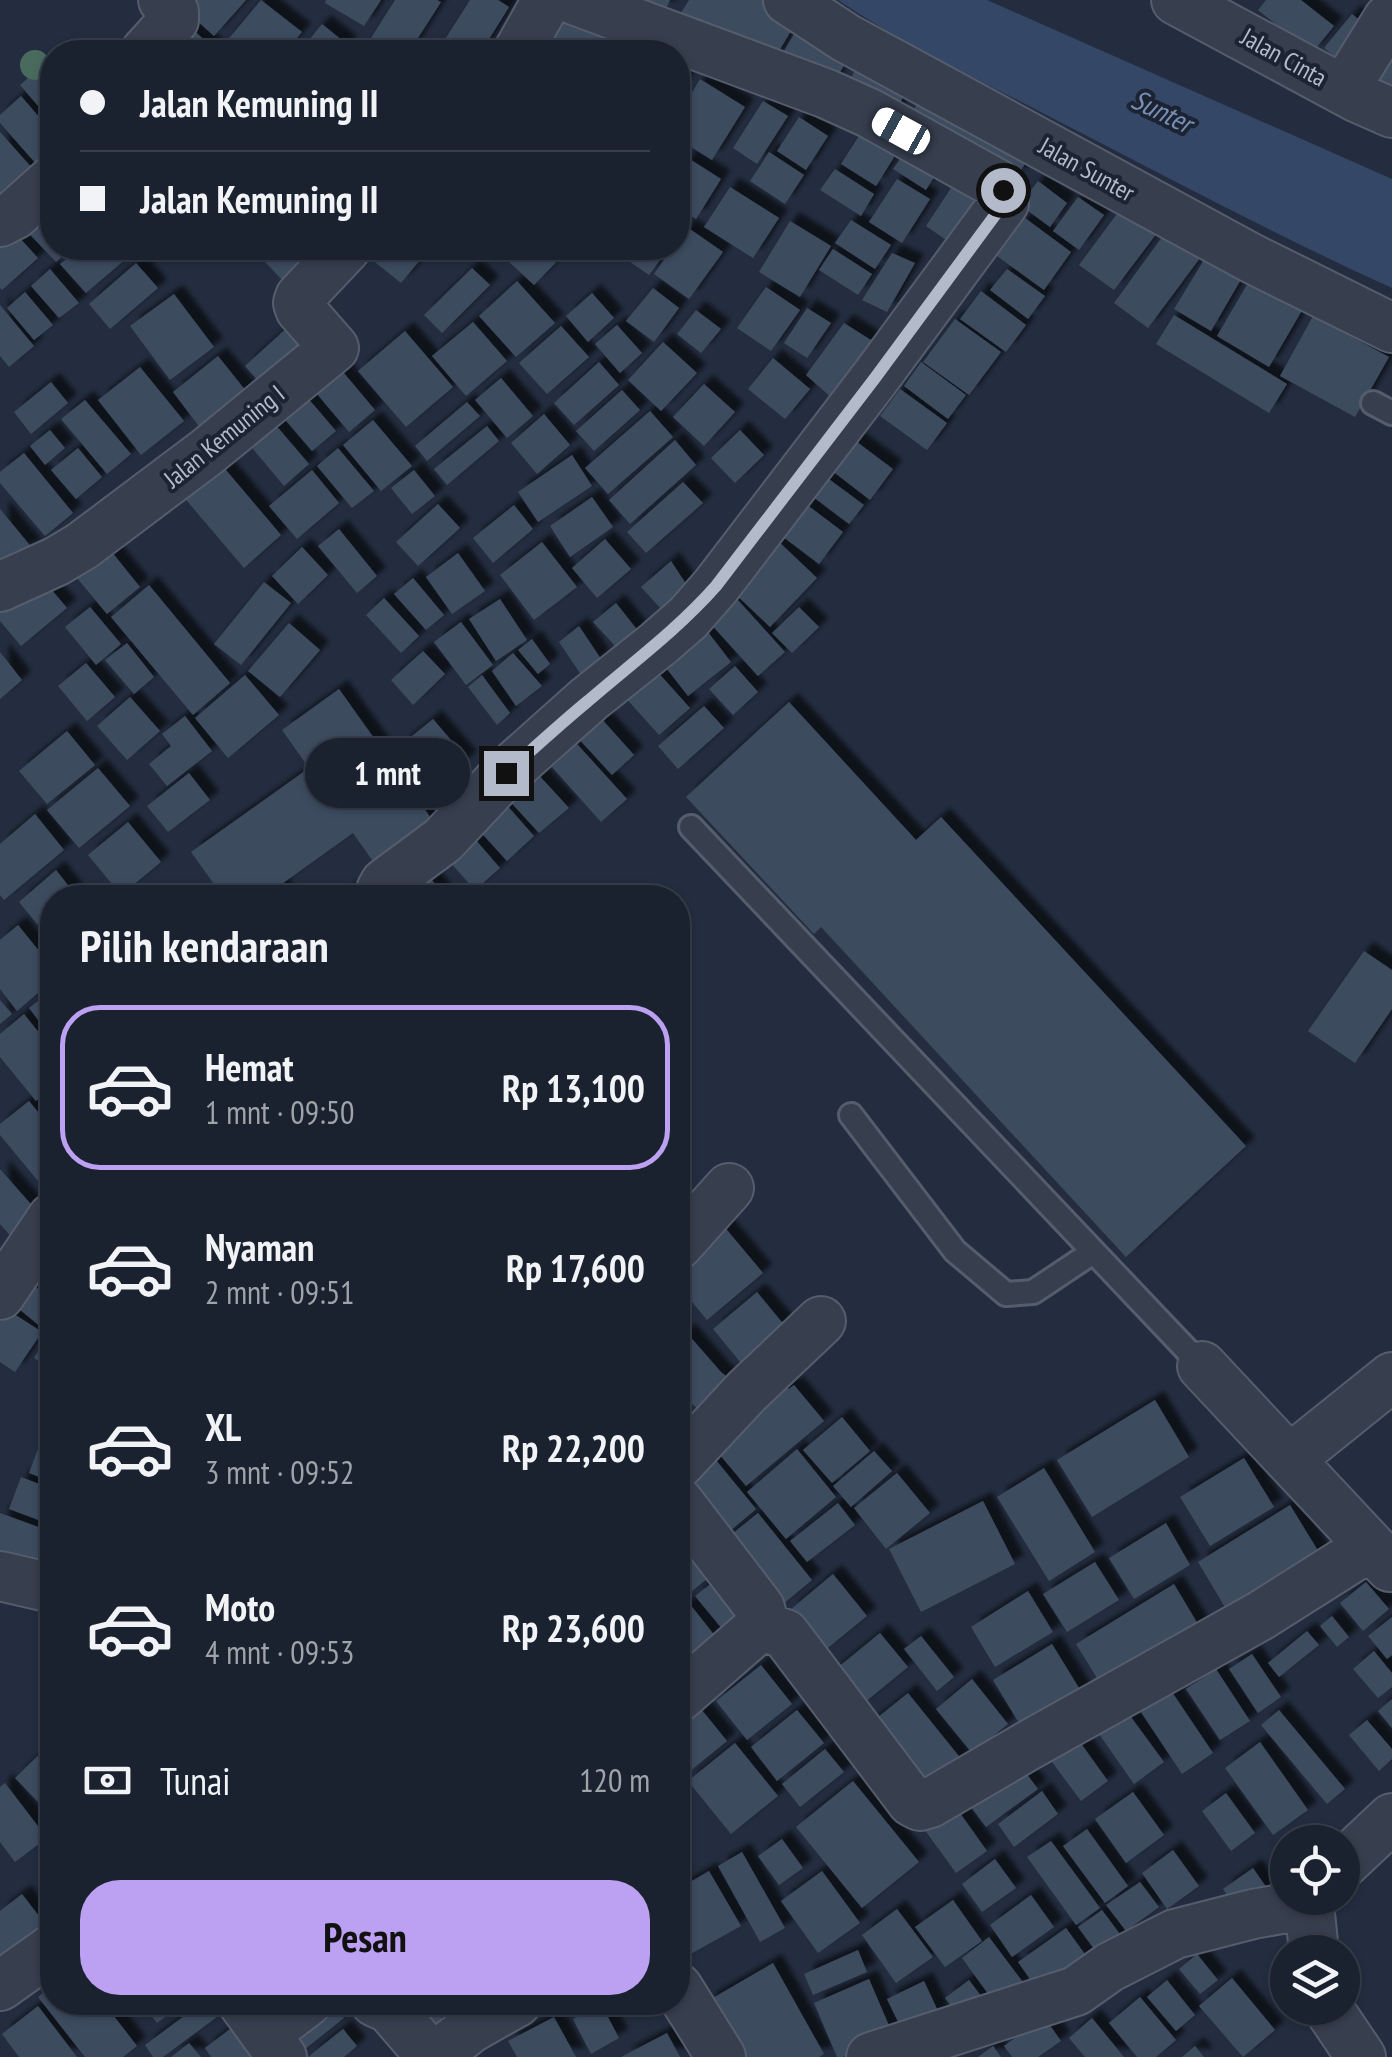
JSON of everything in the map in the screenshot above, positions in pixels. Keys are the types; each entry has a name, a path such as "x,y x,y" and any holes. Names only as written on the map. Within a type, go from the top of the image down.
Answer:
{"street":[{"path":"156,40 174,20 174,12 163,0"},
{"path":"525,40 547,0"},
{"path":"574,0 682,40"},
{"name":"Jalan Sunter","path":"788,0 846,38 1251,258 1392,328"},
{"name":"Jalan Cinta","path":"1176,0 1392,112"},
{"path":"1344,90 1388,20"},
{"path":"384,885 443,840 506,773 673,631 716,586 1004,203 1005,196 998,184 869,113 690,43"},
{"path":"0,222 40,192"},
{"name":"Jalan Kemuning I","path":"0,587 82,546 207,452 334,348 298,303 335,260"},
{"path":"690,1231 728,1188"},
{"path":"0,1295 40,1236"},
{"path":"690,1452 747,1391 822,1321"},
{"path":"690,1688 756,1630 765,1627 785,1634 912,1802 920,1806 930,1804 1260,1616 1381,1558 1202,1366"},
{"path":"1290,1459 1392,1377"},
{"path":"690,1516 760,1608 765,1627"},
{"path":"0,1576 40,1585"},
{"path":"1360,1848 1392,1818"},
{"path":"872,2057 1065,1995 1175,1934 1270,1910"},
{"path":"0,1986 40,1958"},
{"path":"690,2007 721,2057"},
{"path":"263,2031 287,2015"},
{"path":"395,2015 422,2046 433,2052 442,2051 494,2015"},
{"path":"1339,2025 1361,2057"}],"lane":[{"path":"691,827 1202,1366"},
{"path":"850,1115 956,1251 1006,1294 1032,1292 1094,1252"}],"water":[{"name":"Sunter","path":"838,0 987,0 1392,179 1392,288 946,64"}],"building":[{"path":"174,0 246,0 214,36"},
{"path":"261,0 302,32 295,40 228,40"},
{"path":"381,0 364,26 325,3"},
{"path":"395,0 441,2 417,40 370,40"},
{"path":"470,0 498,0 509,7 488,40 445,40"},
{"path":"642,0 670,0 665,11"},
{"path":"689,0 773,0 800,16 773,61 679,16"},
{"path":"1266,0 1301,0 1334,26 1312,53 1258,10"},
{"path":"556,3 628,38 547,40 540,37"},
{"path":"1352,14 1378,35 1350,69 1324,48"},
{"path":"182,20 204,40 163,40"},
{"path":"322,24 342,40 309,40"},
{"path":"797,29 849,58 831,86 774,68"},
{"path":"1392,40 1392,106 1359,70"},
{"path":"861,57 911,80 894,116 844,93"},
{"path":"40,68 40,108 20,85"},
{"path":"700,79 745,107 712,160 690,146 690,96"},
{"path":"924,90 1034,147 1017,178 908,121"},
{"path":"21,96 40,118 38,166 0,123 0,115"},
{"path":"763,101 788,116 757,164 733,148"},
{"path":"799,117 828,136 806,170 777,151"},
{"path":"864,128 898,151 876,186 841,164"},
{"path":"0,132 40,179 0,205"},
{"path":"908,148 940,167 926,190 893,169"},
{"path":"769,152 804,175 785,204 750,181"},
{"path":"690,159 721,179 696,219 690,215"},
{"path":"835,169 874,194 861,216 820,190"},
{"path":"897,179 930,199 902,243 869,222"},
{"path":"1038,181 1067,203 1050,227 1020,205"},
{"path":"730,187 779,218 753,258 704,227"},
{"path":"951,188 976,197 952,244 926,226"},
{"path":"1078,197 1104,215 1079,250 1053,231"},
{"path":"1122,207 1157,233 1114,290 1079,265"},
{"path":"40,208 40,245 21,225"},
{"path":"1025,218 1071,252 1044,290 997,256"},
{"path":"851,220 891,245 875,269 835,243"},
{"path":"790,221 831,246 800,297 759,272"},
{"path":"7,224 38,258 2,290 0,230"},
{"path":"690,229 723,252 689,299 654,274 664,260 690,260"},
{"path":"1165,233 1200,258 1148,328 1114,303"},
{"path":"833,249 872,274 858,295 819,270"},
{"path":"892,253 915,263 887,312 862,300"},
{"path":"1207,255 1243,276 1211,331 1174,309"},
{"path":"65,260 125,260 86,293 60,264"},
{"path":"263,260 307,260 284,282"},
{"path":"372,260 420,260 401,283"},
{"path":"507,260 558,260 534,285"},
{"path":"627,260 660,260 649,275"},
{"path":"136,263 158,288 110,329 89,304"},
{"path":"472,268 490,285 442,333 424,315"},
{"path":"50,269 79,303 59,318 31,286"},
{"path":"1007,269 1045,296 1028,319 990,290"},
{"path":"1252,276 1304,307 1269,367 1217,336"},
{"path":"517,281 555,323 516,357 479,316"},
{"path":"766,287 800,310 771,351 737,328"},
{"path":"653,288 679,308 654,342 626,321"},
{"path":"981,291 1026,325 1006,352 960,319"},
{"path":"25,292 53,325 34,340 7,308"},
{"path":"592,293 614,318 588,342 566,316"},
{"path":"174,294 214,347 170,380 130,326"},
{"path":"0,305 34,346 9,367 0,356"},
{"path":"807,308 831,323 807,358 784,343"},
{"path":"696,310 721,329 701,353 677,334"},
{"path":"301,315 324,341 268,392 245,366"},
{"path":"1174,315 1287,384 1269,413 1156,344"},
{"path":"1313,316 1389,357 1355,417 1280,376"},
{"path":"955,319 1001,352 969,395 923,362"},
{"path":"473,322 507,361 466,396 432,356"},
{"path":"844,323 874,342 833,399 806,375"},
{"path":"617,325 642,353 620,373 595,344"},
{"path":"561,326 589,357 547,394 519,363"},
{"path":"405,331 453,387 406,427 358,371"},
{"path":"663,342 697,373 661,411 628,380"},
{"path":"218,356 250,396 204,433 173,392"},
{"path":"773,358 810,389 785,419 748,389"},
{"path":"599,362 619,385 574,425 554,403"},
{"path":"921,362 966,395 948,419 904,386"},
{"path":"338,366 375,410 349,432 312,388"},
{"path":"140,367 184,421 141,455 98,400"},
{"path":"501,378 533,416 507,438 475,400"},
{"path":"51,382 68,403 31,434 14,412"},
{"path":"704,384 735,412 704,446 673,417"},
{"path":"300,389 336,431 312,451 276,409"},
{"path":"900,389 947,423 927,450 880,416"},
{"path":"622,390 640,410 594,451 576,431"},
{"path":"85,400 131,454 107,474 61,419"},
{"path":"467,402 480,416 427,461 415,446"},
{"path":"650,411 673,437 608,494 585,468"},
{"path":"544,414 570,445 537,474 511,443"},
{"path":"268,416 309,464 284,486 243,437"},
{"path":"373,420 412,466 381,491 343,445"},
{"path":"487,426 499,441 447,485 434,469"},
{"path":"50,430 65,448 45,465 30,446"},
{"path":"740,430 764,455 735,483 711,458"},
{"path":"845,433 893,469 870,500 822,463"},
{"path":"675,440 696,465 630,524 609,500"},
{"path":"78,448 102,477 76,499 51,470"},
{"path":"338,448 374,491 352,508 317,466"},
{"path":"24,453 73,513 45,536 0,483 0,472"},
{"path":"572,455 592,486 538,522 518,492"},
{"path":"220,463 281,535 244,568 182,495"},
{"path":"312,470 339,503 297,539 269,506"},
{"path":"414,470 435,496 412,514 391,488"},
{"path":"818,471 864,505 849,524 804,490"},
{"path":"683,482 703,503 646,553 627,532"},
{"path":"592,497 613,527 570,557 550,526"},
{"path":"798,498 843,532 819,564 774,530"},
{"path":"438,504 460,528 418,566 396,542"},
{"path":"514,505 533,529 493,563 473,538"},
{"path":"0,509 33,549 0,561"},
{"path":"339,529 377,576 357,593 318,546"},
{"path":"605,539 631,569 597,598 572,568"},
{"path":"776,539 817,578 770,627 729,588"},
{"path":"542,542 577,587 534,620 500,575"},
{"path":"302,547 328,575 298,604 272,576"},
{"path":"111,551 140,587 107,614 77,578"},
{"path":"458,553 485,591 452,614 426,577"},
{"path":"671,561 690,590 663,611 641,587"},
{"path":"40,576 67,608 21,646 0,621 0,609"},
{"path":"413,578 444,615 426,630 394,594"},
{"path":"264,582 291,603 241,665 214,644"},
{"path":"149,585 230,683 193,715 111,617"},
{"path":"384,598 419,636 401,653 366,615"},
{"path":"736,598 785,652 758,676 709,622"},
{"path":"500,599 527,640 496,661 469,619"},
{"path":"616,603 639,632 618,649 593,622"},
{"path":"90,607 121,644 96,665 65,627"},
{"path":"799,607 819,627 792,653 772,633"},
{"path":"461,622 493,665 466,685 434,642"},
{"path":"289,623 320,650 280,697 248,671"},
{"path":"579,626 601,659 582,676 559,642"},
{"path":"704,627 731,662 688,696 660,660"},
{"path":"532,639 550,664 538,674 518,650"},
{"path":"127,643 154,677 134,694 105,660"},
{"path":"423,651 445,674 413,705 391,680"},
{"path":"0,652 22,680 0,699"},
{"path":"513,653 542,686 516,706 492,671"},
{"path":"86,663 115,697 87,721 58,686"},
{"path":"735,666 758,692 733,715 709,689"},
{"path":"654,668 690,708 659,735 624,696"},
{"path":"245,675 279,715 228,758 195,718"},
{"path":"482,675 510,713 497,725 468,687"},
{"path":"339,689 443,835 384,877 353,833 280,885 215,885 191,852 309,768 282,730"},
{"path":"130,697 160,731 127,760 97,726"},
{"path":"789,702 916,840 941,817 1246,1146 1126,1257 821,927 814,934 686,797"},
{"path":"704,706 724,728 678,769 658,746"},
{"path":"185,716 212,751 167,786 149,764 171,746 162,734"},
{"path":"599,716 634,755 612,775 577,737"},
{"path":"433,719 468,760 436,786 401,745"},
{"path":"67,731 95,765 47,804 19,771"},
{"path":"577,744 627,799 601,822 552,767"},
{"path":"98,768 130,806 79,848 47,810"},
{"path":"535,771 569,808 539,833 506,797"},
{"path":"189,773 210,800 168,832 147,806"},
{"path":"504,802 534,836 507,861 476,827"},
{"path":"35,814 64,850 4,900 0,895 0,844"},
{"path":"128,822 161,862 133,885 113,885 88,855"},
{"path":"474,838 500,868 481,885 470,885 448,860"},
{"path":"56,870 68,885 40,885 40,927 19,902"},
{"path":"428,875 436,885 415,885"},
{"path":"18,925 40,952 40,991 17,1011 0,989 0,940"},
{"path":"1364,951 1392,970 1392,1009 1355,1063 1308,1031"},
{"path":"40,999 40,1022 29,1008"},
{"path":"0,1000 12,1014 0,1024"},
{"path":"24,1014 40,1034 40,1098 36,1101 0,1057 0,1034"},
{"path":"29,1101 40,1114 40,1183 0,1135 0,1124"},
{"path":"0,1169 40,1215 40,1221 16,1242 0,1224"},
{"path":"722,1224 763,1273 707,1320 690,1299 690,1251"},
{"path":"40,1254 40,1282 27,1271"},
{"path":"26,1279 40,1290 40,1326 8,1300"},
{"path":"757,1292 790,1332 746,1369 713,1329"},
{"path":"8,1310 40,1331 15,1372 0,1362 0,1322"},
{"path":"690,1337 740,1387 705,1416 690,1402"},
{"path":"778,1376 789,1389 794,1385 824,1421 746,1486 704,1436"},
{"path":"1155,1400 1189,1457 1092,1517 1057,1460"},
{"path":"842,1417 870,1451 832,1483 803,1450"},
{"path":"40,1443 40,1477 29,1473"},
{"path":"797,1449 836,1497 786,1539 747,1492"},
{"path":"874,1451 892,1471 851,1507 833,1486"},
{"path":"711,1454 756,1509 717,1542 690,1509 690,1479"},
{"path":"1244,1458 1274,1507 1210,1546 1180,1497"},
{"path":"1044,1468 1095,1552 1049,1581 997,1497"},
{"path":"897,1473 930,1513 886,1549 854,1508"},
{"path":"21,1477 40,1484 40,1521 9,1509"},
{"path":"983,1501 1015,1564 921,1612 889,1549"},
{"path":"838,1503 855,1525 807,1562 790,1541"},
{"path":"1290,1505 1328,1567 1235,1624 1198,1562"},
{"path":"0,1513 40,1528 40,1573 0,1565"},
{"path":"758,1513 812,1580 776,1610 721,1543"},
{"path":"1166,1523 1190,1565 1134,1599 1109,1558"},
{"path":"690,1544 713,1574 690,1593"},
{"path":"1095,1562 1119,1600 1067,1632 1043,1594"},
{"path":"725,1573 762,1620 733,1642 695,1596"},
{"path":"833,1574 867,1616 824,1651 790,1610"},
{"path":"1366,1582 1389,1609 1363,1631 1340,1603"},
{"path":"1174,1584 1205,1636 1108,1696 1076,1644"},
{"path":"1028,1591 1053,1632 995,1667 971,1627"},
{"path":"690,1604 723,1646 692,1671 690,1668"},
{"path":"1332,1616 1349,1637 1337,1647 1320,1626"},
{"path":"1392,1617 1392,1655 1387,1659 1368,1636"},
{"path":"1307,1631 1319,1645 1279,1677 1268,1663"},
{"path":"880,1633 908,1667 859,1707 831,1673"},
{"path":"921,1636 954,1677 937,1691 904,1649"},
{"path":"1052,1644 1087,1701 1028,1738 993,1680"},
{"path":"1374,1651 1392,1673 1392,1687 1378,1698 1353,1669"},
{"path":"1252,1654 1281,1697 1258,1713 1229,1669"},
{"path":"761,1665 792,1704 747,1740 716,1701"},
{"path":"1216,1669 1250,1721 1220,1740 1186,1689"},
{"path":"972,1679 1008,1724 972,1753 936,1709"},
{"path":"1172,1692 1213,1753 1182,1774 1141,1712"},
{"path":"908,1693 962,1760 921,1794 867,1726"},
{"path":"1392,1699 1392,1728 1378,1711"},
{"path":"701,1709 727,1741 690,1771 690,1718"},
{"path":"797,1710 824,1743 777,1781 751,1747"},
{"path":"1279,1710 1345,1789 1327,1804 1261,1725"},
{"path":"1128,1713 1164,1762 1134,1784 1099,1734"},
{"path":"1367,1720 1392,1749 1392,1759 1379,1771 1349,1735"},
{"path":"1077,1738 1108,1781 1081,1801 1049,1758"},
{"path":"1260,1742 1308,1810 1287,1825 1270,1825 1270,1831 1225,1768"},
{"path":"735,1743 778,1796 731,1834 690,1779"},
{"path":"825,1749 844,1772 800,1807 782,1784"},
{"path":"40,1754 40,1804 15,1778"},
{"path":"1017,1761 1038,1789 986,1827 965,1799"},
{"path":"853,1781 919,1862 862,1908 796,1827"},
{"path":"5,1783 40,1829 40,1843 15,1862 0,1842 0,1787"},
{"path":"1042,1791 1058,1814 1014,1847 998,1824"},
{"path":"1133,1792 1164,1835 1126,1863 1095,1819"},
{"path":"1226,1793 1255,1833 1231,1851 1202,1811"},
{"path":"950,1799 987,1851 956,1873 919,1822"},
{"path":"1087,1829 1128,1886 1105,1903 1063,1846"},
{"path":"782,1839 803,1868 779,1885 758,1856"},
{"path":"1051,1841 1100,1908 1076,1925 1027,1857"},
{"path":"1173,1850 1199,1886 1167,1909 1142,1873"},
{"path":"742,1852 785,1928 760,1942 718,1866"},
{"path":"995,1859 1016,1888 982,1912 962,1884"},
{"path":"1253,1868 1270,1895 1242,1916 1223,1889"},
{"path":"709,1871 741,1926 690,1954 690,1882"},
{"path":"822,1871 860,1923 818,1953 781,1901"},
{"path":"1140,1882 1159,1907 1126,1931 1106,1905"},
{"path":"22,1894 40,1917 40,1944 0,1981 0,1911"},
{"path":"1031,1895 1054,1927 1012,1957 990,1925"},
{"path":"953,1900 982,1941 945,1967 915,1927"},
{"path":"897,1909 933,1957 896,1983 862,1935"},
{"path":"1102,1910 1125,1941 1100,1957 1078,1927"},
{"path":"1066,1928 1092,1964 1044,1999 1018,1962"},
{"path":"989,1937 1025,1985 997,2006 962,1958"},
{"path":"858,1950 867,1972 813,1995 804,1974"},
{"path":"1197,1954 1218,1980 1200,1994 1179,1969"},
{"path":"773,1963 824,2054 819,2057 737,2057 706,2002"},
{"path":"1232,1978 1275,2030 1243,2057 1199,2006"},
{"path":"869,1979 893,2035 837,2057 814,2003"},
{"path":"969,1980 987,2004 963,2022 945,1998"},
{"path":"1167,1980 1195,2015 1176,2031 1147,1997"},
{"path":"924,1981 944,2024 908,2042 887,1999"},
{"path":"1140,1997 1176,2040 1156,2057 1137,2057 1109,2023"},
{"path":"38,2006 40,2015 45,2015 77,2057 19,2057 2,2034"},
{"path":"52,2015 113,2015 137,2046 123,2057 85,2057"},
{"path":"151,2015 168,2015 157,2023"},
{"path":"185,2015 220,2015 163,2057 153,2057 145,2045"},
{"path":"303,2015 344,2018 295,2057 278,2036"},
{"path":"399,2015 440,2015 447,2027 423,2042"},
{"path":"580,2015 607,2015 619,2038 591,2054 573,2019"},
{"path":"554,2017 576,2057 517,2057 508,2041"},
{"path":"1044,2017 1061,2041 1038,2057 1012,2057 1004,2046"},
{"path":"1092,2018 1124,2057 1085,2057 1069,2038"},
{"path":"234,2026 258,2057 211,2057 205,2048"},
{"path":"343,2029 357,2046 344,2057 308,2057"},
{"path":"667,2033 680,2057 621,2057"},
{"path":"189,2043 201,2057 171,2057"},
{"path":"993,2046 1001,2057 978,2057"},
{"path":"1195,2046 1204,2057 1182,2057"}],"route":[{"path":"506,773 688,618 716,586 1004,203 1003,190"}]}
